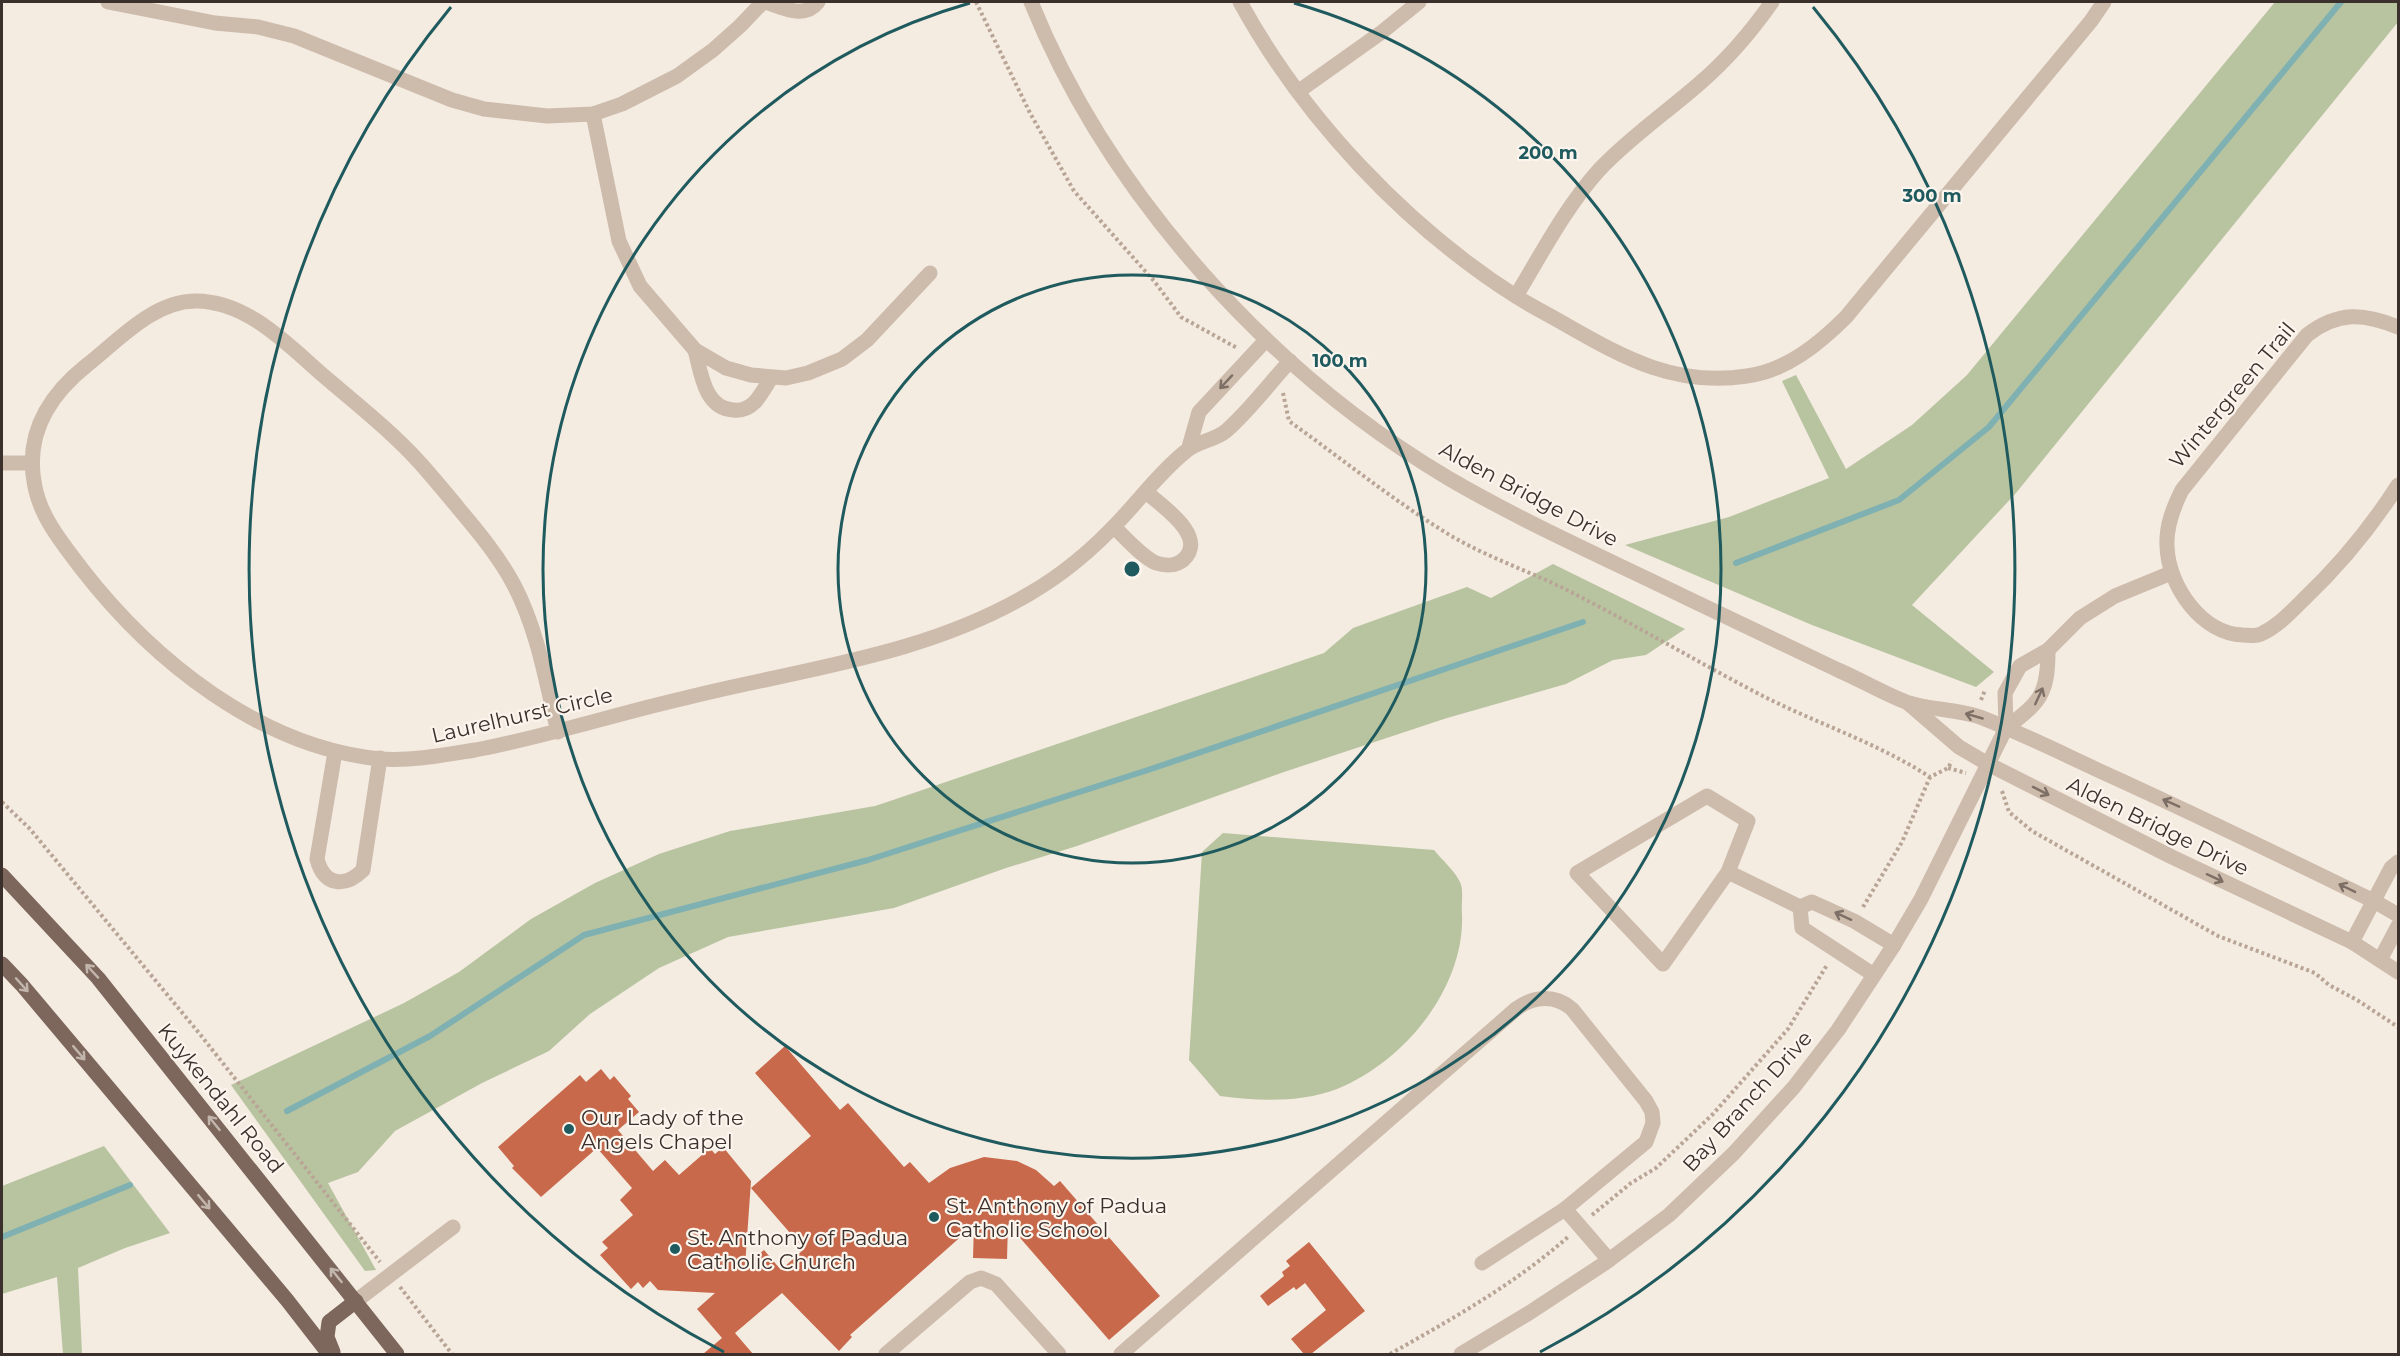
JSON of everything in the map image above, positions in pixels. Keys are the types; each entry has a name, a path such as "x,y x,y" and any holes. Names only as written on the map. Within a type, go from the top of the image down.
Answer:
{"main road":[{"name":"Kuykendahl Road","path":"2,875 98,978 397,1354"},
{"path":"2,964 331,1354"},
{"path":"331,1354 327,1337 329,1322 356,1301"}],"street":[{"path":"108,2 215,23 258,27 294,36 452,100 484,110 547,116 593,114 622,104 677,76 713,50 764,2 805,12 818,2"},
{"name":"Alden Bridge Drive","path":"1032,2 1066,75 1139,194 1182,250 1266,340 1332,397 1387,438 1447,477 1507,511 1908,703 1959,747 1988,764 2172,857 2352,942 2398,972"},
{"path":"1240,2 1299,91 1346,150 1388,194 1430,232 1516,296 1611,350 1662,372 1693,378 1723,379 1749,376 1779,367 1827,336 1846,317 2084,30 2104,2"},
{"path":"1299,91 1382,32 1419,2"},
{"path":"1516,296 1563,219 1600,170 1622,148 1731,55 1773,2"},
{"path":"593,114 619,241 628,264 640,286 695,350 726,368 771,378 786,378 808,373 842,359 867,340 930,273"},
{"name":"Laurelhurst Circle","path":"558,732 528,615 495,552 420,463 385,429 269,328 239,312 213,302 191,301 168,305 152,314 70,378 46,408 35,435 32,463 35,490 58,538 128,623 186,676 246,714 285,733 335,752 380,759 411,759 438,756 558,732 682,698 857,661 982,618 1035,591 1065,569 1114,527 1189,447 1222,436 1290,361"},
{"name":"Wintergreen Trail","path":"2398,327 2374,317 2346,316 2321,324 2307,335 2182,490 2170,516 2167,547 2171,573 2191,606 2208,623 2230,635 2258,636 2277,626 2331,574 2360,541 2398,484"},
{"name":"Laurelhurst Circle","path":"1189,447 1199,411 1266,340"},
{"path":"695,350 704,386 715,403 723,408 740,410 748,408 771,378"},
{"path":"2,463 32,463"},
{"path":"1114,527 1156,562 1174,564 1185,557 1190,545 1186,528 1146,492"},
{"path":"2006,728 2005,693 2020,666 2048,650 2080,618 2115,596 2171,573"},
{"path":"2006,728 2035,706 2048,678 2048,650"},
{"name":"Alden Bridge Drive","path":"1908,703 1974,715 2006,728 2187,811 2374,901 2398,915"},
{"name":"Bay Branch Drive","path":"1461,1354 1529,1313 1609,1260 1669,1215 1734,1154 1794,1087 1838,1030 1894,945 1921,899 2006,728"},
{"path":"335,752 317,859 320,872 329,880 353,879 363,870 380,759"},
{"path":"1707,796 1748,821 1728,872 1663,964 1577,873 1707,796"},
{"path":"2352,942 2391,868 2398,862"},
{"path":"1728,872 1800,907 1812,902 1854,921 1894,945"},
{"path":"1800,907 1802,928 1874,975"},
{"path":"2380,960 2398,926"},
{"path":"1121,1354 1508,1016 1533,999 1551,999 1567,1004 1646,1101 1653,1117 1652,1130 1646,1142 1565,1209 1482,1263"},
{"path":"1565,1209 1609,1260"},
{"path":"356,1301 453,1227"},
{"path":"886,1354 970,1282 981,1278 996,1284 1059,1354"}],"path":[{"path":"1948,768 1981,780 2004,792 2009,812 2031,831 2218,936 2315,973 2329,985 2398,1027"},
{"path":"1854,921 1902,842 1930,777"},
{"path":"2,802 30,829 162,989 452,1354"},
{"path":"1390,1354 1457,1316 1528,1269 1631,1183 1656,1168 1713,1114 1788,1029 1836,950"}],"green space":[{"path":"2275,2 2398,2 2398,22 2016,493 1912,605 1994,672 1976,687 1812,625 1625,545 1729,517 1829,478 1782,381 1796,375 1846,469 1912,425 1967,375"},
{"path":"1553,564 1685,629 1646,655 1613,660 1566,684 1447,718 1284,772 894,908 728,937 659,968 590,1014 549,1051 482,1083 395,1131 358,1172 328,1183 376,1270 365,1271 231,1085 404,1003 459,972 531,919 595,883 659,854 730,831 875,806 1324,653 1353,628 1467,587 1491,598"},
{"path":"1223,833 1434,850 1458,878 1462,893 1460,942 1453,969 1441,995 1426,1019 1407,1041 1385,1061 1362,1077 1337,1089 1309,1097 1279,1100 1235,1098 1220,1096 1189,1060 1202,852"},
{"path":"104,1146 170,1233 125,1248 78,1268 82,1354 63,1354 57,1277 2,1294 2,1186"}],"building":[{"path":"785,1046 840,1110 848,1103 904,1167 910,1162 929,1183 950,1168 984,1157 1017,1161 1036,1170 1054,1186 1060,1181 1160,1296 1109,1340 1008,1224 1007,1259 973,1258 974,1225 850,1335 852,1337 839,1351 782,1293 735,1333 753,1354 703,1354 722,1338 697,1309 715,1293 658,1290 650,1281 643,1288 638,1282 631,1289 600,1255 608,1248 602,1242 633,1215 620,1200 632,1188 597,1148 541,1197 512,1168 514,1166 498,1147 580,1075 586,1082 601,1069 610,1080 614,1076 631,1096 628,1099 639,1112 618,1130 653,1171 665,1160 679,1175 710,1148 715,1154 723,1147 751,1181 745,1266 764,1250 781,1270 804,1249 751,1188 811,1136 755,1073"},
{"path":"1309,1242 1365,1311 1311,1354 1304,1354 1291,1339 1326,1310 1305,1283 1296,1290 1294,1287 1268,1306 1260,1296 1284,1276 1282,1272 1290,1266 1286,1261"}],"waterway":[{"path":"1736,563 1899,500 1989,427 2341,2"},
{"path":"287,1111 430,1036 584,935 868,860 1151,769 1583,622"},
{"path":"2,1237 130,1185"}],"place":[{"name":"Our Lady of the Angels Chapel","path":"569,1129"},
{"name":"St. Anthony of Padua Catholic School","path":"934,1217"},
{"name":"St. Anthony of Padua Catholic Church","path":"675,1249"}]}
